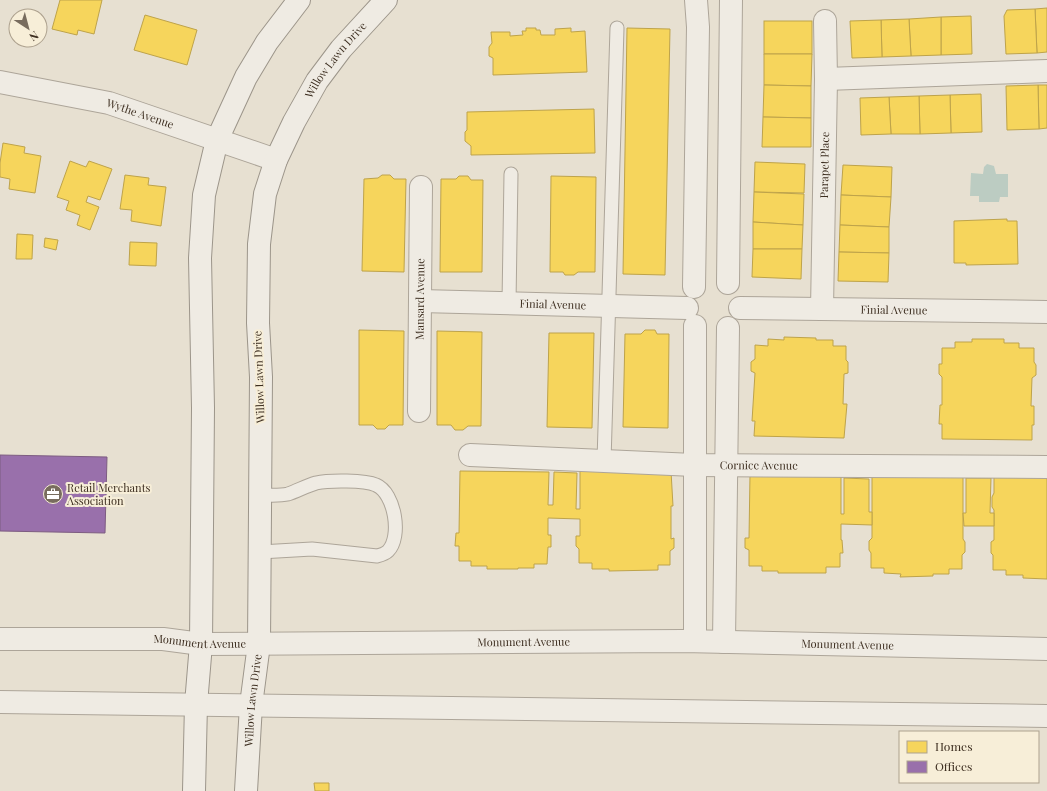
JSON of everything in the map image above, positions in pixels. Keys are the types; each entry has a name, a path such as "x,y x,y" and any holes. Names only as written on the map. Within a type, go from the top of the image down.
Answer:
{"street":[{"path":"194,791 196,704 201,644 203,408 200,258 204,196 216,140 246,77 267,42 299,0"},
{"name":"Willow Lawn Drive","path":"246,791 251,704 259,644 261,377 258,323 258,244 265,194 276,160 294,122 317,81 341,49 386,0"},
{"path":"694,641 694,465 691,317 687,300 694,287 698,27 696,0"},
{"path":"728,283 731,0"},
{"name":"Parapet Place","path":"822,309 826,79 825,21"},
{"path":"826,79 1047,71"},
{"name":"Wythe Avenue","path":"0,82 109,103 276,160"},
{"name":"Mansard Avenue","path":"419,411 421,187"},
{"path":"691,317 703,330 720,332 728,328 738,316 740,308 737,294 728,283 710,279 694,287"},
{"name":"Finial Avenue","path":"420,301 609,306 691,317"},
{"name":"Finial Avenue","path":"740,308 1047,312"},
{"path":"724,642 728,328"},
{"name":"Cornice Avenue","path":"470,455 694,465 1047,467"},
{"name":"Monument Avenue","path":"0,639 163,639 201,644 694,641 1047,649"},
{"path":"0,702 251,704 1047,716"}],"lane":[{"path":"604,461 617,28"},
{"path":"509,303 511,174"},
{"path":"260,495 287,494 307,486 324,482 369,483 377,486 386,493 393,508 396,527 391,546 384,554 377,556 312,548 260,552"}],"shaded area":[{"path":"987,164 994,166 996,174 1008,174 1008,197 1000,197 999,202 979,202 979,196 970,196 971,173 983,174 984,167"}],"building: Homes":[{"path":"60,0 102,0 94,34 78,30 77,35 52,29"},
{"path":"1047,8 1047,52 1037,53 1035,9"},
{"path":"1035,9 1037,53 1006,54 1004,16 1007,10"},
{"path":"145,15 197,30 187,65 134,50"},
{"path":"971,16 972,54 941,55 941,17"},
{"path":"941,17 941,55 911,56 909,19"},
{"path":"909,19 911,56 882,57 881,20"},
{"path":"881,20 882,57 852,58 850,21"},
{"path":"764,21 812,21 812,54 764,54"},
{"path":"526,28 536,28 536,30 540,30 541,35 555,35 555,29 571,28 571,32 585,31 587,72 493,75 493,58 489,56 489,47 492,43 491,32 510,32 510,36 523,35 522,31 526,31"},
{"path":"627,28 670,29 665,275 623,274"},
{"path":"764,54 812,54 811,86 764,85"},
{"path":"764,85 811,86 811,118 763,117"},
{"path":"1038,85 1047,85 1047,128 1039,129"},
{"path":"1038,85 1039,129 1007,130 1006,86"},
{"path":"981,94 982,132 951,133 950,95"},
{"path":"950,95 951,133 920,134 919,96"},
{"path":"919,96 920,134 891,134 889,97"},
{"path":"889,97 891,134 861,135 860,98"},
{"path":"594,109 595,153 471,155 471,146 465,141 465,132 467,130 467,112"},
{"path":"763,117 811,118 811,147 762,147"},
{"path":"3,143 25,147 24,153 41,156 35,193 9,189 10,179 0,177 0,163"},
{"path":"70,161 86,167 89,161 112,169 100,200 88,196 86,202 99,207 90,230 77,225 80,215 66,210 69,201 57,197"},
{"path":"755,162 805,164 804,193 754,192"},
{"path":"843,165 892,167 891,197 841,195"},
{"path":"125,175 149,178 148,185 166,187 161,226 131,221 132,210 120,209"},
{"path":"382,175 390,175 394,179 406,179 404,272 362,271 364,179 378,178"},
{"path":"459,176 468,176 471,180 483,180 482,272 440,272 441,179 456,179"},
{"path":"551,176 596,177 595,272 578,272 574,275 565,275 563,272 550,272"},
{"path":"754,192 804,194 803,225 753,222"},
{"path":"841,195 891,197 889,227 840,225"},
{"path":"1007,219 1007,221 1017,221 1018,264 966,265 966,263 954,263 954,221"},
{"path":"753,222 803,225 802,249 753,249"},
{"path":"840,225 889,227 889,253 839,252"},
{"path":"17,234 33,235 32,259 16,259"},
{"path":"45,238 58,240 56,250 44,247"},
{"path":"130,242 157,243 156,266 129,265"},
{"path":"753,249 802,249 801,279 752,277"},
{"path":"839,252 889,253 888,282 838,281"},
{"path":"359,330 404,331 403,425 389,425 385,429 377,429 373,425 359,425"},
{"path":"645,330 655,330 657,334 669,334 668,428 623,427 625,334 641,334"},
{"path":"437,331 482,332 481,426 468,426 463,430 455,430 451,425 437,425"},
{"path":"549,333 594,333 592,428 547,427"},
{"path":"784,337 833,340 833,346 846,346 848,373 844,374 843,404 847,404 844,438 754,436 755,421 752,421 755,373 751,371 751,362 755,359 755,345 768,346 768,339 784,340"},
{"path":"972,339 1004,339 1004,343 1019,343 1019,348 1034,348 1036,375 1032,378 1031,406 1034,406 1034,425 1032,425 1032,440 942,439 942,424 939,424 940,405 942,405 942,377 939,374 939,364 942,364 942,348 955,348 955,342 972,342"},
{"path":"460,471 549,472 548,505 553,505 554,472 577,473 576,509 580,509 580,471 671,471 673,506 671,506 671,539 674,538 674,548 670,551 670,565 658,565 658,570 609,571 609,569 592,569 592,563 579,563 579,549 576,546 576,536 580,536 580,519 548,518 548,535 551,535 551,547 548,547 547,564 534,564 534,568 487,569 487,566 471,566 471,561 459,561 459,546 455,546 456,533 459,533"},
{"path":"872,474 963,474 963,539 965,542 965,552 962,555 962,569 949,569 949,574 900,577 901,574 884,573 884,568 871,568 869,541 872,538"},
{"path":"750,475 841,476 841,514 844,514 844,478 869,479 869,512 872,512 872,525 841,524 843,553 840,553 840,567 826,567 826,573 778,573 778,571 762,571 762,566 749,566 749,550 745,548 745,538 749,538"},
{"path":"994,477 1047,477 1047,579 1023,578 1023,575 1006,575 1006,570 993,570 991,542 994,540 994,510 992,507 992,497 994,493"},
{"path":"966,478 991,478 990,513 994,513 994,526 964,526 963,513 966,513"},
{"path":"314,783 329,783 329,791 315,791"}],"building: Offices":[{"name":"Retail Merchants Association","path":"0,455 107,457 105,533 0,531"}],"place":[{"name":"Retail Merchants Association","path":"53,494"}]}
